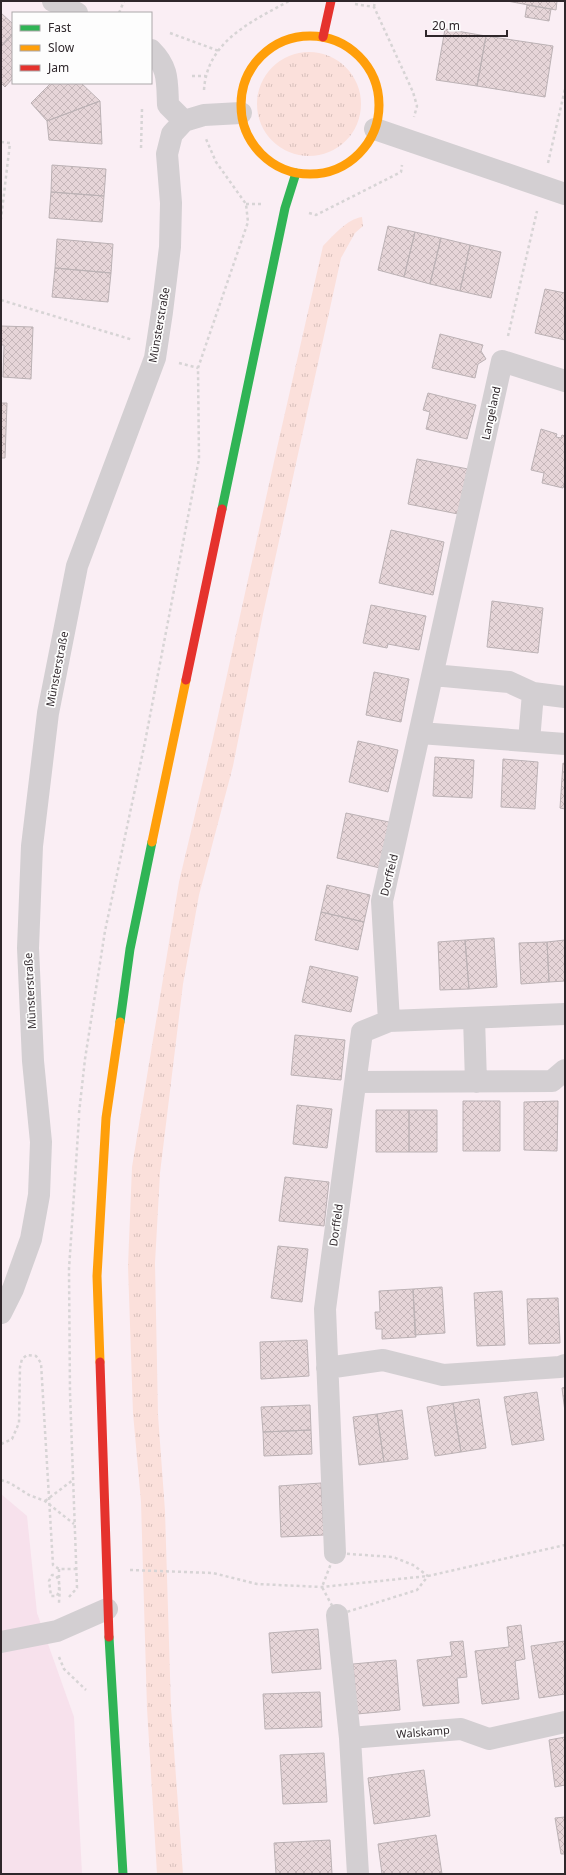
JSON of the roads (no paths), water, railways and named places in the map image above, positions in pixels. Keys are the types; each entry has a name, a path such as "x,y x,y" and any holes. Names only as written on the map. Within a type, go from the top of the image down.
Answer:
{"main road":[{"path":"323,37 331,1"},
{"path":"302,36 323,37 351,49 371,71 379,100 375,129 363,150 343,166 320,174 296,173 269,162 250,140 241,113 241,91 249,71 262,54 281,42 302,36"},
{"path":"123,1874 107,1609 97,1276 106,1118 116,1037 130,949 285,208 296,173"}],"street":[{"path":"53,1 75,12"},
{"path":"152,51 161,61 167,77 168,105 184,121 204,115 241,113"},
{"name":"Münsterstraße","path":"1,1313 13,1289 31,1239 39,1195 40,1142 33,1061 28,948 32,846 48,713 77,566 155,358 170,247 171,203 167,154 172,134 184,121"},
{"path":"375,129 565,194"},
{"name":"Langeland","path":"466,530 502,361 565,381"},
{"name":"Dorffeld","path":"388,1021 382,902 466,530"},
{"path":"433,675 509,682 533,693 565,697"},
{"path":"529,741 533,693"},
{"path":"420,733 565,744"},
{"name":"Dorffeld","path":"335,1554 325,1309 362,1032 388,1021 565,1014"},
{"path":"474,1018 476,1082"},
{"path":"356,1082 552,1081 565,1070"},
{"path":"327,1368 383,1360 443,1375 560,1367 565,1365"},
{"path":"1,1642 57,1631 107,1609"},
{"path":"336,1615 350,1738 358,1874"},
{"name":"Walskamp","path":"350,1738 461,1729 489,1739 565,1722"}]}
